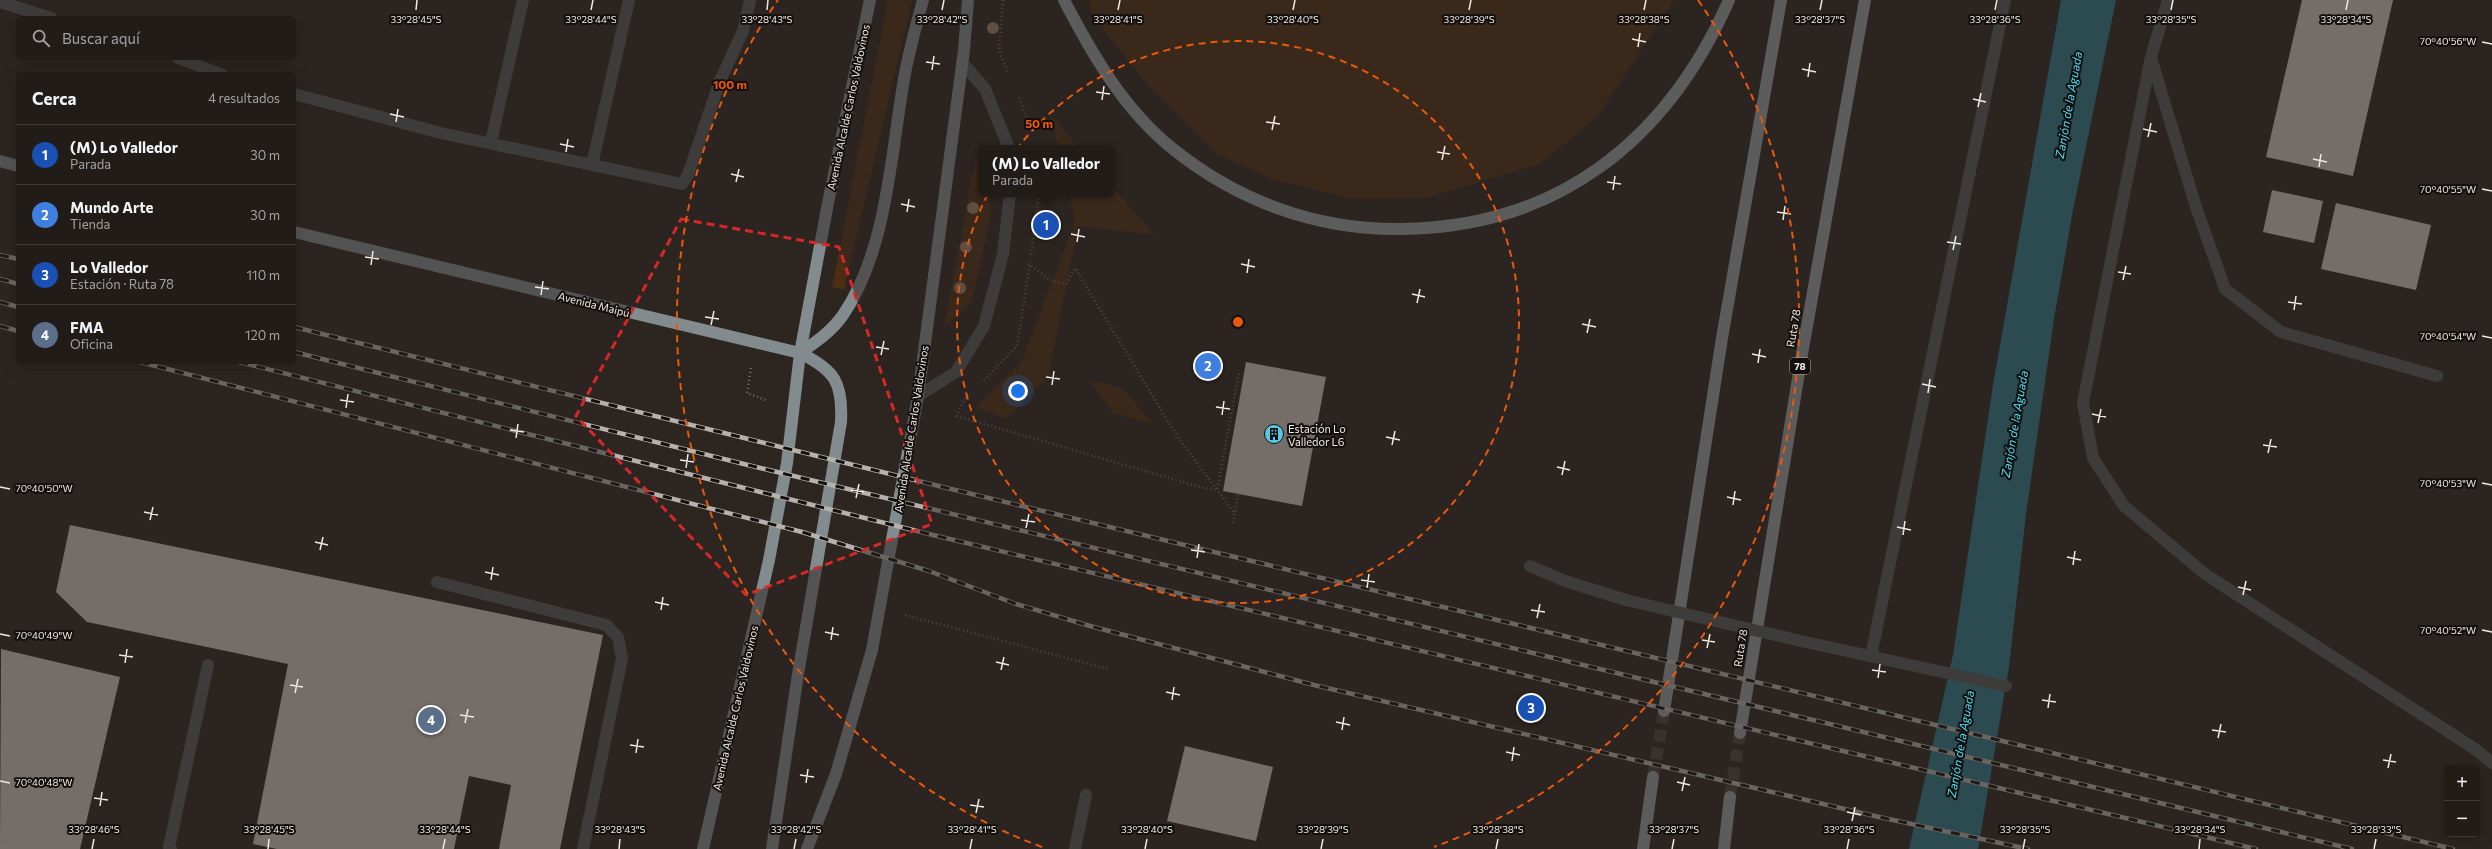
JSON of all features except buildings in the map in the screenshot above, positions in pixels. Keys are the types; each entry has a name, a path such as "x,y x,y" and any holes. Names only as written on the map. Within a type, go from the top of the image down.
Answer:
{"highway":[{"path":"1064,0 1098,63 1142,120 1172,148 1220,183 1288,213 1325,222 1386,230 1453,227 1489,220 1530,206 1586,178 1640,133 1664,108 1702,54 1729,0"},
{"path":"1664,711 1722,338 1781,0"},
{"name":"Ruta 78","path":"1740,732 1802,354 1865,0"},
{"path":"1643,849 1653,777"},
{"path":"1724,849 1730,797"}],"main road":[{"name":"Avenida Alcalde Carlos Valdovinos","path":"703,849 769,560 787,463 800,353 828,203 870,0"},
{"path":"800,353 827,333 842,315 855,293 874,250 892,162 906,67 923,0"},
{"name":"Avenida Alcalde Carlos Valdovinos","path":"807,849 836,774 872,650 918,396 962,62 968,0"},
{"path":"0,161 16,165"},
{"name":"Avenida Maipú","path":"296,232 800,353 821,363 832,373 840,392 841,422 798,674 772,849"}],"lane":[{"path":"491,142 523,0"},
{"path":"592,165 629,0"},
{"path":"296,95 441,133 491,142 682,184 688,175 720,81 744,31 750,0"},
{"path":"1870,656 2005,0"},
{"path":"2168,0 2150,57 2083,403 2093,458 2124,506 2205,574 2475,749 2492,763"},
{"path":"0,2 45,16"},
{"path":"2150,57 2196,207 2225,288 2282,332 2438,376"},
{"path":"183,60 215,72"},
{"path":"962,62 985,89 1008,145"},
{"path":"918,396 956,372 984,326 1003,254 1010,197"},
{"path":"1530,566 1565,581 1626,600 1801,641 2006,686"},
{"path":"437,582 606,625 618,637 622,658 583,849"},
{"path":"171,849 169,847 208,665"},
{"path":"1075,849 1086,794"}],"path":[{"path":"999,50 1003,0"},
{"path":"978,386 1016,346 1038,216 1039,197"},
{"path":"1024,262 1052,281 1066,284 1074,268 1177,436 1235,514"},
{"path":"1217,490 1238,374"},
{"path":"967,398 962,404 957,416 1200,487 1217,490"},
{"path":"1233,523 1238,494"},
{"path":"879,608 1108,669"}],"highlighted area":[{"path":"681,219 839,247 932,524 746,595 576,416"}],"shaded area":[{"path":"888,0 912,0 844,290 832,287"},
{"path":"1089,0 1674,0 1598,116 1540,164 1426,198 1353,199 1272,179 1217,154 1145,82 1093,17"},
{"path":"1051,115 1076,145 1057,145"},
{"path":"975,160 978,160 978,197 988,197 991,213 972,302 944,328"},
{"path":"1114,188 1155,235 1078,226 1048,377 1006,419 976,407 1022,361 1075,221 1070,197 1114,197"},
{"path":"1089,380 1122,388 1153,424 1113,413"}],"water":[{"name":"Zanjón de la Aguada","path":"2061,0 2116,0 2073,210 2054,319 2026,514 2009,667 1978,849 1909,849 1953,655 1993,385"}],"tunnel":[{"path":"1653,777 1664,711"},
{"path":"1730,797 1740,733"}],"railway":[{"path":"0,255 16,259"},
{"path":"0,279 16,283"},
{"path":"0,302 16,306"},
{"path":"0,326 16,330"},
{"path":"296,327 951,489 2453,849"},
{"path":"296,352 756,467 2352,849"},
{"path":"148,364 802,532 929,571 1016,604 1090,626 1314,685 1879,817 2028,849"},
{"path":"247,364 937,536 2256,849"}],"place":[{"name":"(M) Lo Valledor","path":"1046,225"},
{"name":"Mundo Arte","path":"1208,366"},
{"name":"Estación Lo Valledor L6","path":"1274,434"},
{"name":"Lo Valledor","path":"1531,708"},
{"name":"FMA","path":"431,720"}]}
